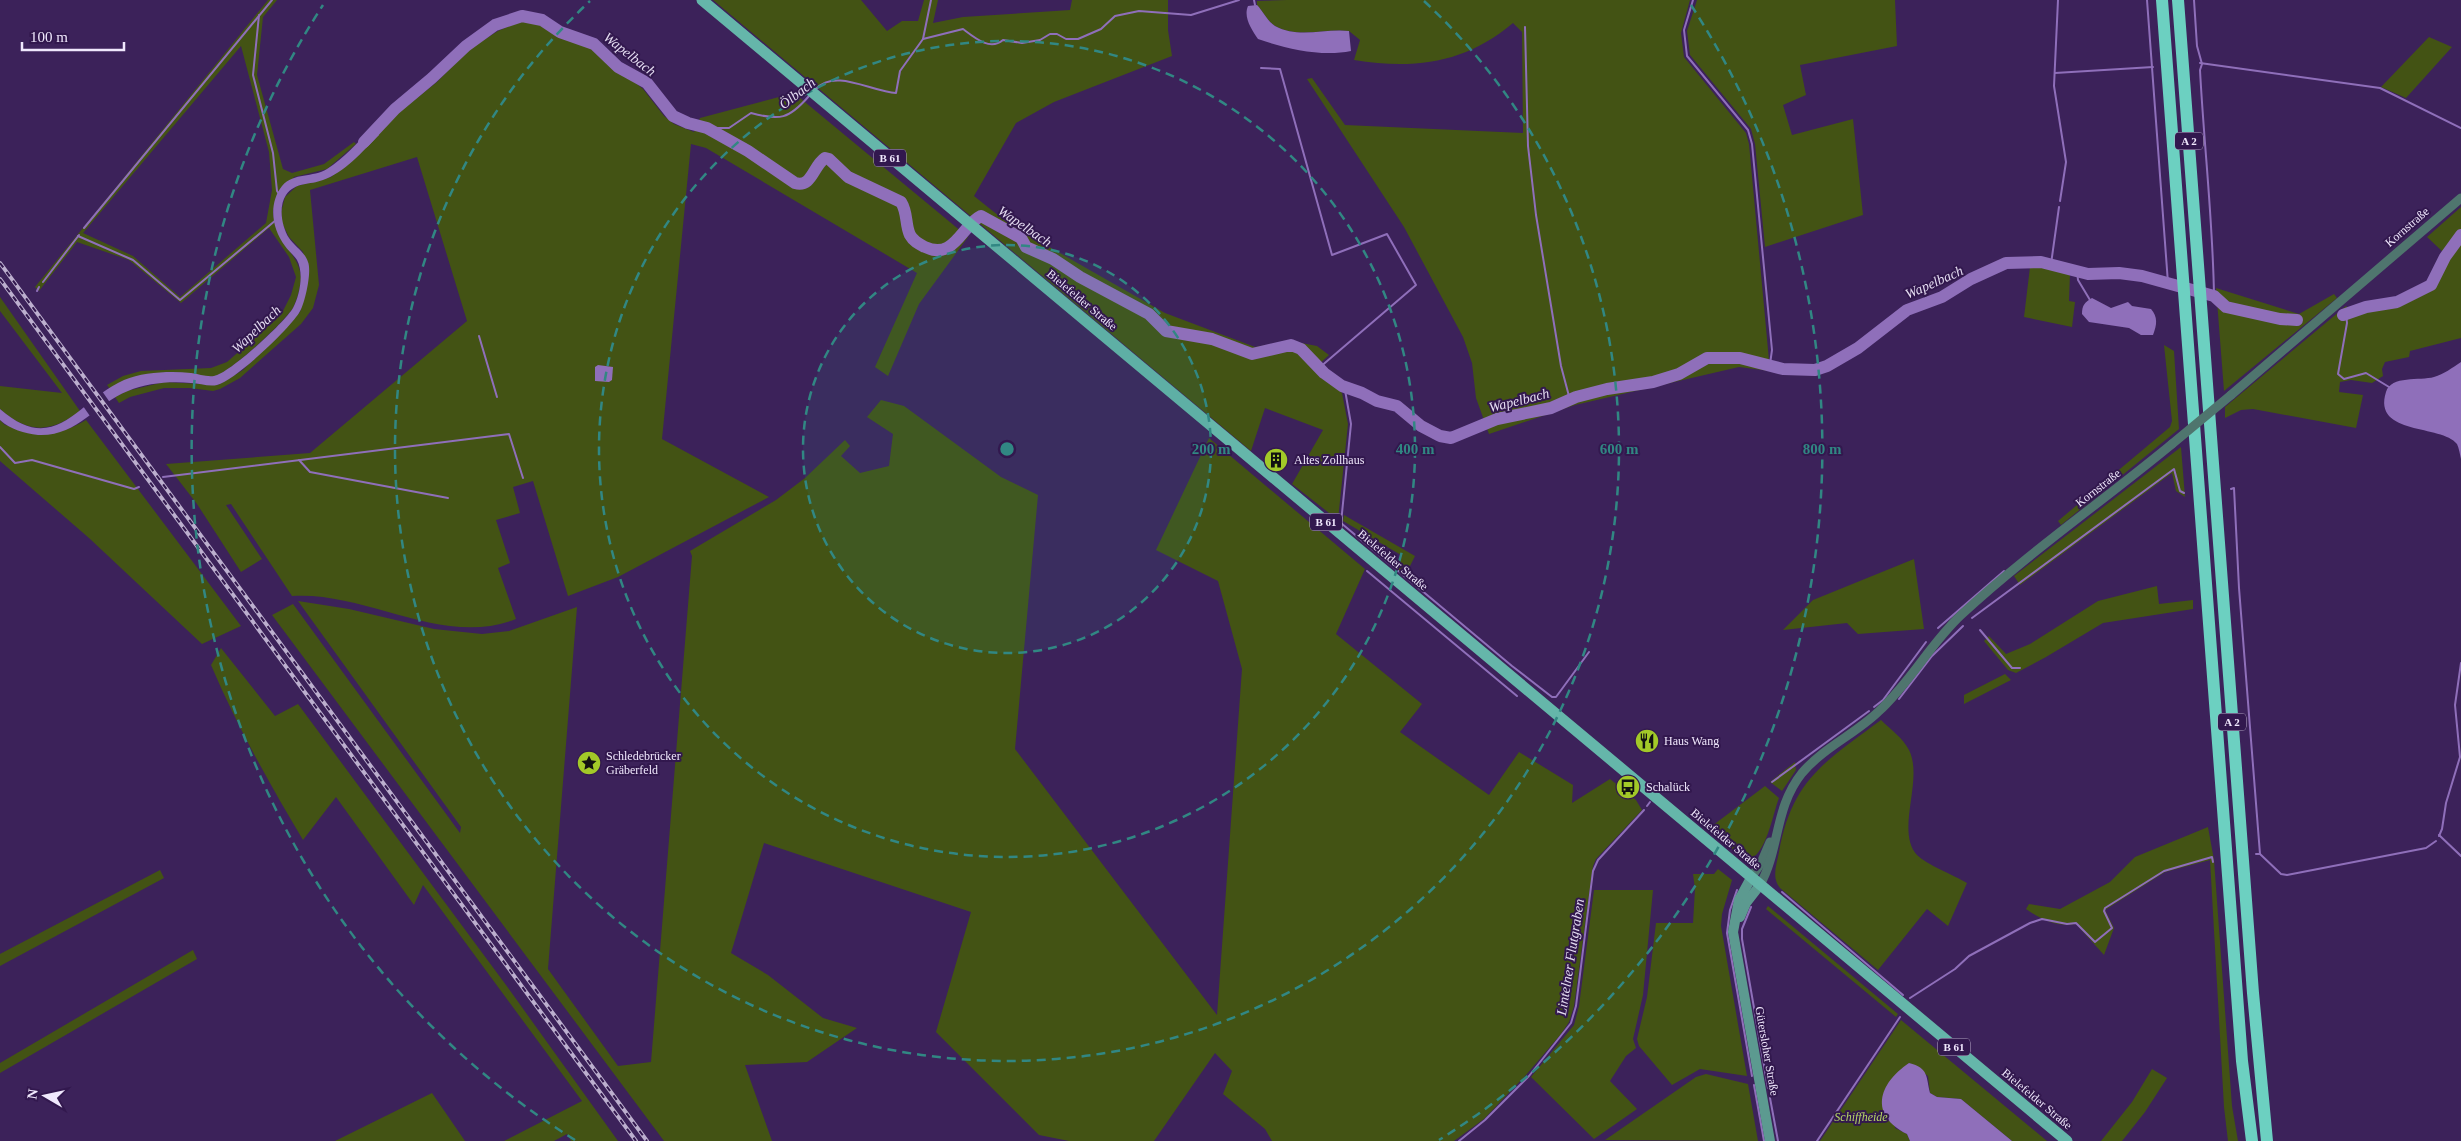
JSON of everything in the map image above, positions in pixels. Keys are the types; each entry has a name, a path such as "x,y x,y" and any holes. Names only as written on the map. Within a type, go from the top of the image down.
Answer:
{"highway":[{"name":"A 2","path":"2162,0 2242,1061 2252,1141"},
{"name":"A 2","path":"2178,0 2252,973 2267,1141"}],"main road":[{"name":"Bielefelder Straße","path":"702,0 2067,1141"},
{"name":"Gütersloher Straße","path":"1756,881 1739,900 1734,915 1733,932 1770,1141"}],"street":[{"name":"Kornstraße","path":"1756,881 1761,863 1787,798 1802,773 1821,755 1877,713 1937,638 1991,588 2107,498 2231,395 2461,198"}],"green space":[{"path":"268,0 277,0 263,17 257,75 283,169 292,173 324,164 354,142 356,144 327,169 294,177 273,210 274,221 282,240 300,270 301,279 298,294 293,308 288,315 243,358 213,377 172,373 154,374 127,380 110,389 107,385 123,376 141,371 211,368 227,362 281,315 291,295 296,277 289,257 269,228 181,303 129,260 77,242 39,291 35,287","holes":["241,46 269,152 272,190 266,223 180,297 133,256 83,233"]},
{"path":"713,0 861,0 887,31 902,21 918,21 924,0 938,0 933,23 963,17 1070,10 1072,0 1168,0 1168,30 1172,56 1054,102 1016,123 974,196 1009,224 1165,313 1255,347 1291,341 1317,346 1329,355 1314,369 1342,393 1348,424 1338,520 1292,484 1323,430 1265,408 1251,451"},
{"path":"1690,0 1681,33 1684,57 1746,133 1749,144 1770,371 1739,367 1575,405 1489,434 1476,398 1472,363 1463,337 1404,227 1307,79 1312,78 1345,125 1523,133 1522,32 1513,23 1477,47 1458,55 1419,63 1376,63 1354,60 1360,40 1349,31 1303,33 1284,30 1272,24 1257,5 1257,1"},
{"path":"1697,0 1895,0 1897,46 1800,65 1806,95 1783,105 1792,135 1853,119 1863,215 1765,247 1755,144 1751,129 1690,55 1687,31"},
{"path":"521,21 541,24 559,36 577,40 591,47 616,72 627,76 643,89 664,116 674,124 694,132 700,118 794,93 968,237 919,304 888,376 875,367 917,273 706,148 691,144 662,439 769,497 618,577 568,596 533,481 513,487 520,513 496,520 510,563 498,568 516,619 488,626 461,627 433,623 348,602 320,597 292,596 231,504 226,505 262,559 241,572 197,504 166,464 310,453 467,321 417,157 310,190 319,285 313,308 301,324 240,378 213,391 190,388 164,388 130,397 119,403 115,397 127,391 164,382 218,385 243,370 300,312 305,294 308,279 303,252 289,237 282,223 281,212 285,197 297,186 331,177 363,150 398,113 437,82 468,50 498,31"},
{"path":"2429,37 2452,47 2406,98 2381,87"},
{"path":"2461,207 2461,338 2410,351 2409,357 2385,362 2382,369 2383,376 2372,383 2351,380 2340,382 2339,392 2363,395 2356,428 2253,409 2241,410 2225,418 2225,407 2346,306 2350,310 2394,299 2429,281 2443,252 2427,237"},
{"path":"2030,267 2049,268 2070,273 2069,301 2075,302 2072,327 2024,317"},
{"path":"2216,288 2299,314 2334,294 2337,298 2224,391"},
{"path":"0,297 80,411 69,418 49,427 40,428 20,423 0,409 0,386 62,393 0,311"},
{"path":"2164,345 2174,351 2179,429 2061,525 2058,521 2170,427 2172,421"},
{"path":"881,400 904,406 1001,477 1038,495 1015,749 1217,1015 1242,669 1218,581 1156,550 1209,438 1365,569 1336,634 1422,704 1400,732 1489,795 1519,752 1573,785 1572,803 1610,779 1636,800 1642,810 1596,859 1593,866 1574,1006 1569,1022 1526,1075 1484,1119 1454,1141 1272,1141 1265,1129 1223,1094 1232,1071 1215,1053 1154,1141 1069,1141 1039,1135 936,1032 971,912 764,843 731,953 768,975 823,1018 857,1028 807,1062 745,1065 772,1141 664,1141 272,615 293,604 460,833 461,827 298,601 349,609 434,629 482,634 509,631 577,607 548,969 618,1066 651,1062 692,556 690,551 776,500 805,478 845,440 850,446 841,456 860,473 889,466 893,434 867,417"},
{"path":"0,420 5,425 55,432 86,420 241,626 202,644 89,538 0,461"},
{"path":"2181,447 2185,497 2176,491 2172,473 2020,585 2014,576"},
{"path":"1344,515 1415,556 1405,576 1395,568 1401,555 1343,521"},
{"path":"1914,559 1924,629 1858,634 1847,623 1783,630 1813,600"},
{"path":"2157,586 2159,604 2193,600 2193,609 2103,623 2016,673 2008,670 1984,641 1989,636 2006,654 2030,644 2098,601"},
{"path":"221,648 275,716 298,704 506,985 618,1141 571,1141 567,1134 554,1141 504,1141 582,1101 423,885 414,905 336,797 303,840 254,754 211,665"},
{"path":"2005,674 2011,680 1964,704 1964,695"},
{"path":"1881,720 1903,742 1909,750 1913,762 1909,819 1911,845 1921,859 1967,883 1948,926 1927,909 1878,970 1780,888 1775,875 1785,827 1802,789 1828,761"},
{"path":"1795,762 1796,770 1782,791 1770,782"},
{"path":"1765,786 1779,798 1764,843 1754,857 1747,861 1708,829"},
{"path":"2208,827 2214,860 2232,1106 2238,1141 2228,1141 2224,1107 2210,860 2165,872 2105,910 2114,928 2104,955 2076,924 2069,925 2050,922 2026,909 2029,904 2060,909 2110,882 2135,857"},
{"path":"1718,869 1732,880 1722,914 1721,926 1747,1076 1700,1069 1672,1085 1639,1046 1637,1039 1647,997 1656,923 1693,923 1695,889 1693,874 1714,874"},
{"path":"160,870 164,878 0,966 0,954"},
{"path":"1594,890 1653,890 1643,995 1633,1039 1636,1048 1626,1056 1610,1081 1637,1109 1594,1139 1531,1077 1574,1025 1579,1006"},
{"path":"1768,906 1898,1014 1896,1017 1766,909"},
{"path":"193,950 197,959 0,1073 0,1063"},
{"name":"Schiffheide","path":"1901,1020 2047,1141 2012,1141 1961,1099 1937,1097 1930,1093 1928,1076 1909,1063 1892,1080 1895,1128 1907,1134 1910,1141 1820,1141"},
{"path":"2152,1069 2167,1078 2145,1112 2122,1141 2101,1141 2132,1102"},
{"path":"1706,1074 1748,1084 1758,1141 1605,1140 1696,1077"},
{"path":"432,1093 465,1141 335,1141"}],"shaded area":[{"path":"1257,5 1272,24 1284,30 1303,33 1349,31 1351,51 1328,53 1304,51 1258,39 1253,32 1247,15 1248,6"},
{"path":"372,128 379,135 346,167 331,177 294,188 286,195 282,205 284,228 289,238 305,255 309,266 306,295 299,313 293,321 248,365 226,381 217,385 183,382 151,384 135,388 116,397 75,425 64,431 52,434 38,435 23,432 13,429 0,420 0,409 20,423 37,428 52,427 66,420 108,389 124,380 140,375 166,372 214,376 232,367 288,315 293,308 299,291 301,277 299,265 277,232 273,216 275,201 282,186 292,179 322,172 327,169 345,155"},
{"path":"2092,298 2111,308 2128,302 2132,306 2151,309 2156,321 2153,335 2141,335 2129,328 2089,322 2082,314 2082,311 2084,304"},
{"path":"2461,362 2461,459 2457,444 2449,438 2398,423 2389,416 2384,406 2386,392 2394,383 2434,377 2445,373"},
{"path":"598,365 613,367 612,380 609,382 595,381 595,367"},
{"path":"1909,1063 1920,1068 1926,1074 1930,1093 1937,1097 1961,1099 2012,1141 1910,1141 1907,1134 1887,1118 1883,1109 1882,1099 1890,1080"}],"pier":[{"path":"102,391 111,404 92,419 83,406"}],"waterway":[{"path":"84,228 272,0"},
{"path":"923,39 931,0"},
{"name":"Ölbach","path":"816,89 824,83 843,81 896,93 900,71 923,39 963,29 988,44 998,43 1003,40 1022,43 1040,40 1050,34 1057,34 1066,39 1078,39 1101,29 1115,16 1139,11 1191,15 1239,0"},
{"path":"1254,0 1255,5"},
{"path":"1693,0 1684,30 1687,56 1748,130 1752,144 1772,350 1770,364"},
{"path":"2058,0 2054,86 2066,162 2060,201"},
{"path":"2147,0 2168,283"},
{"path":"2194,0 2197,46 2202,64 2200,70 2214,296"},
{"path":"259,15 253,75 273,153 277,191 279,194"},
{"name":"Wapelbach","path":"364,142 395,109 466,46 495,25 522,16 542,20 560,32 594,44 618,67 647,83 673,116 688,123 707,128 748,151 795,183 801,184 805,182 825,158 829,159 848,177 901,202 905,210 910,235 915,241 925,247 935,250 950,246 974,220 981,216 1021,238 1026,247 1053,259 1080,277 1149,314 1166,331 1212,339 1252,354 1291,345 1301,349 1324,373 1342,386 1377,401 1397,406 1421,426 1440,436 1451,438 1497,419 1551,408 1576,397 1607,389 1653,382 1679,374 1707,358 1740,358 1783,369 1815,370 1827,366 1858,348 1907,310 1942,297 1971,279 2006,263 2041,262 2088,274 2119,273 2142,276 2214,296 2226,307 2280,319 2297,320"},
{"path":"1525,27 1528,146 1536,215 1561,366 1570,400"},
{"path":"2200,63 2380,88 2461,128"},
{"path":"2055,73 2153,67"},
{"path":"1261,68 1280,69 1332,255 1387,234 1416,285 1319,368"},
{"name":"Ölbach","path":"707,128 729,128 751,113 769,117 790,114 809,96"},
{"path":"2051,264 2059,207"},
{"path":"78,236 133,260 180,300 276,220"},
{"path":"43,282 79,235"},
{"name":"Wapelbach","path":"2343,315 2366,307 2397,302 2431,285 2445,257 2461,235"},
{"path":"2077,271 2078,280 2090,300"},
{"path":"37,291 39,287"},
{"path":"2346,314 2347,323 2338,374 2344,379 2366,373 2389,387"},
{"path":"479,336 497,397"},
{"path":"1342,386 1345,390 1351,424 1341,523 1512,666 1552,697 1556,697 1589,652"},
{"path":"163,477 509,434 523,478"},
{"path":"0,447 15,463 32,460 134,489 139,487"},
{"path":"299,460 310,472 448,498"},
{"path":"1972,618 2174,469 2180,491 2184,493"},
{"path":"2231,489 2234,488 2239,588 2260,854"},
{"path":"1367,571 1517,696"},
{"path":"1938,628 2004,571"},
{"path":"1899,699 1932,656 1963,626"},
{"path":"1980,630 2012,668 2020,668"},
{"path":"1874,707 1883,700 1926,642"},
{"path":"2439,836 2446,803 2460,757 2455,705 2461,663"},
{"path":"1772,782 1869,711"},
{"name":"Lintelner Flutgraben","path":"1647,806 1650,802"},
{"name":"Lintelner Flutgraben","path":"1459,1141 1485,1120 1529,1076 1571,1023 1576,1006 1593,871 1598,860 1644,810"},
{"path":"2439,835 2461,856"},
{"path":"2256,854 2260,854 2281,874 2287,875 2426,848 2436,841"},
{"path":"1910,998 1955,969 1969,956 2030,923 2042,919 2067,924 2076,923 2095,942 2112,928 2104,911 2105,908 2164,871 2212,857 2213,862"},
{"path":"1737,890 1730,910 1727,933 1752,1076"},
{"path":"1782,892 1903,995"},
{"path":"1751,907 1742,929 1742,939 1768,1088"},
{"path":"1817,1141 1900,1017"},
{"path":"1754,1085 1764,1141"},
{"path":"1770,1098 1778,1141"}],"railway":[{"path":"0,263 647,1141"},
{"path":"0,279 636,1141"}],"place":[{"name":"Altes Zollhaus","path":"1276,460"},
{"name":"Haus Wang","path":"1647,741"},
{"name":"Schledebrücker Gräberfeld","path":"589,763"},
{"name":"Schalück","path":"1628,787"}]}
